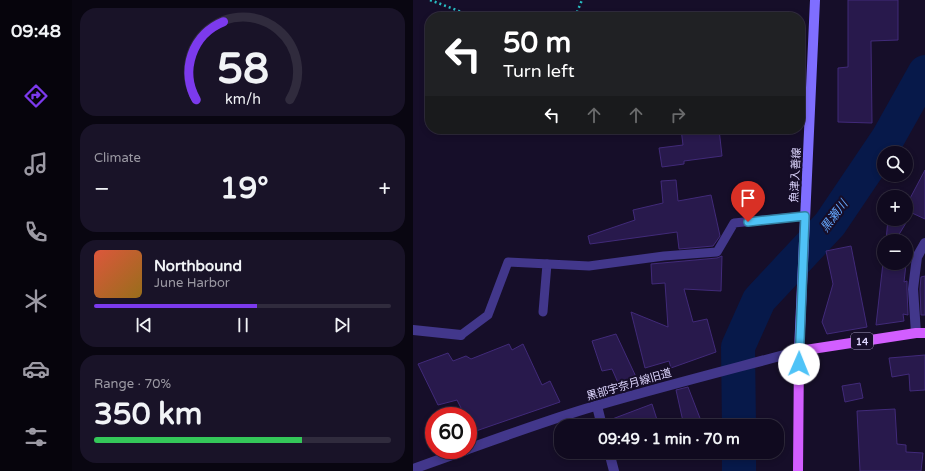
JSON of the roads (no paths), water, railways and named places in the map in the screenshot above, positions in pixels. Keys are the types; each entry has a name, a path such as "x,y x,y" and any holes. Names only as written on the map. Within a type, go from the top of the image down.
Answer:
{"main road":[{"name":"魚津入善線","path":"799,351 815,0"},
{"name":"14","path":"799,351 920,333"},
{"path":"798,471 799,351"}],"street":[{"path":"920,333 913,289 917,257 925,243"},
{"path":"413,330 461,335"},
{"name":"黒部宇奈月線旧道","path":"477,446 547,421 597,406 799,351"},
{"path":"597,406 600,419"},
{"name":"黒部宇奈月線旧道","path":"413,470 443,459"},
{"path":"611,459 614,471"}],"lane":[{"path":"461,335 488,315 508,262 589,266 664,256 717,252 734,223 805,216"},
{"path":"543,312 547,264"}],"waterway":[{"name":"黒瀬川","path":"739,419 738,347 759,300 830,224 888,138 925,72"},
{"name":"黒瀬川","path":"739,459 739,471"}]}
